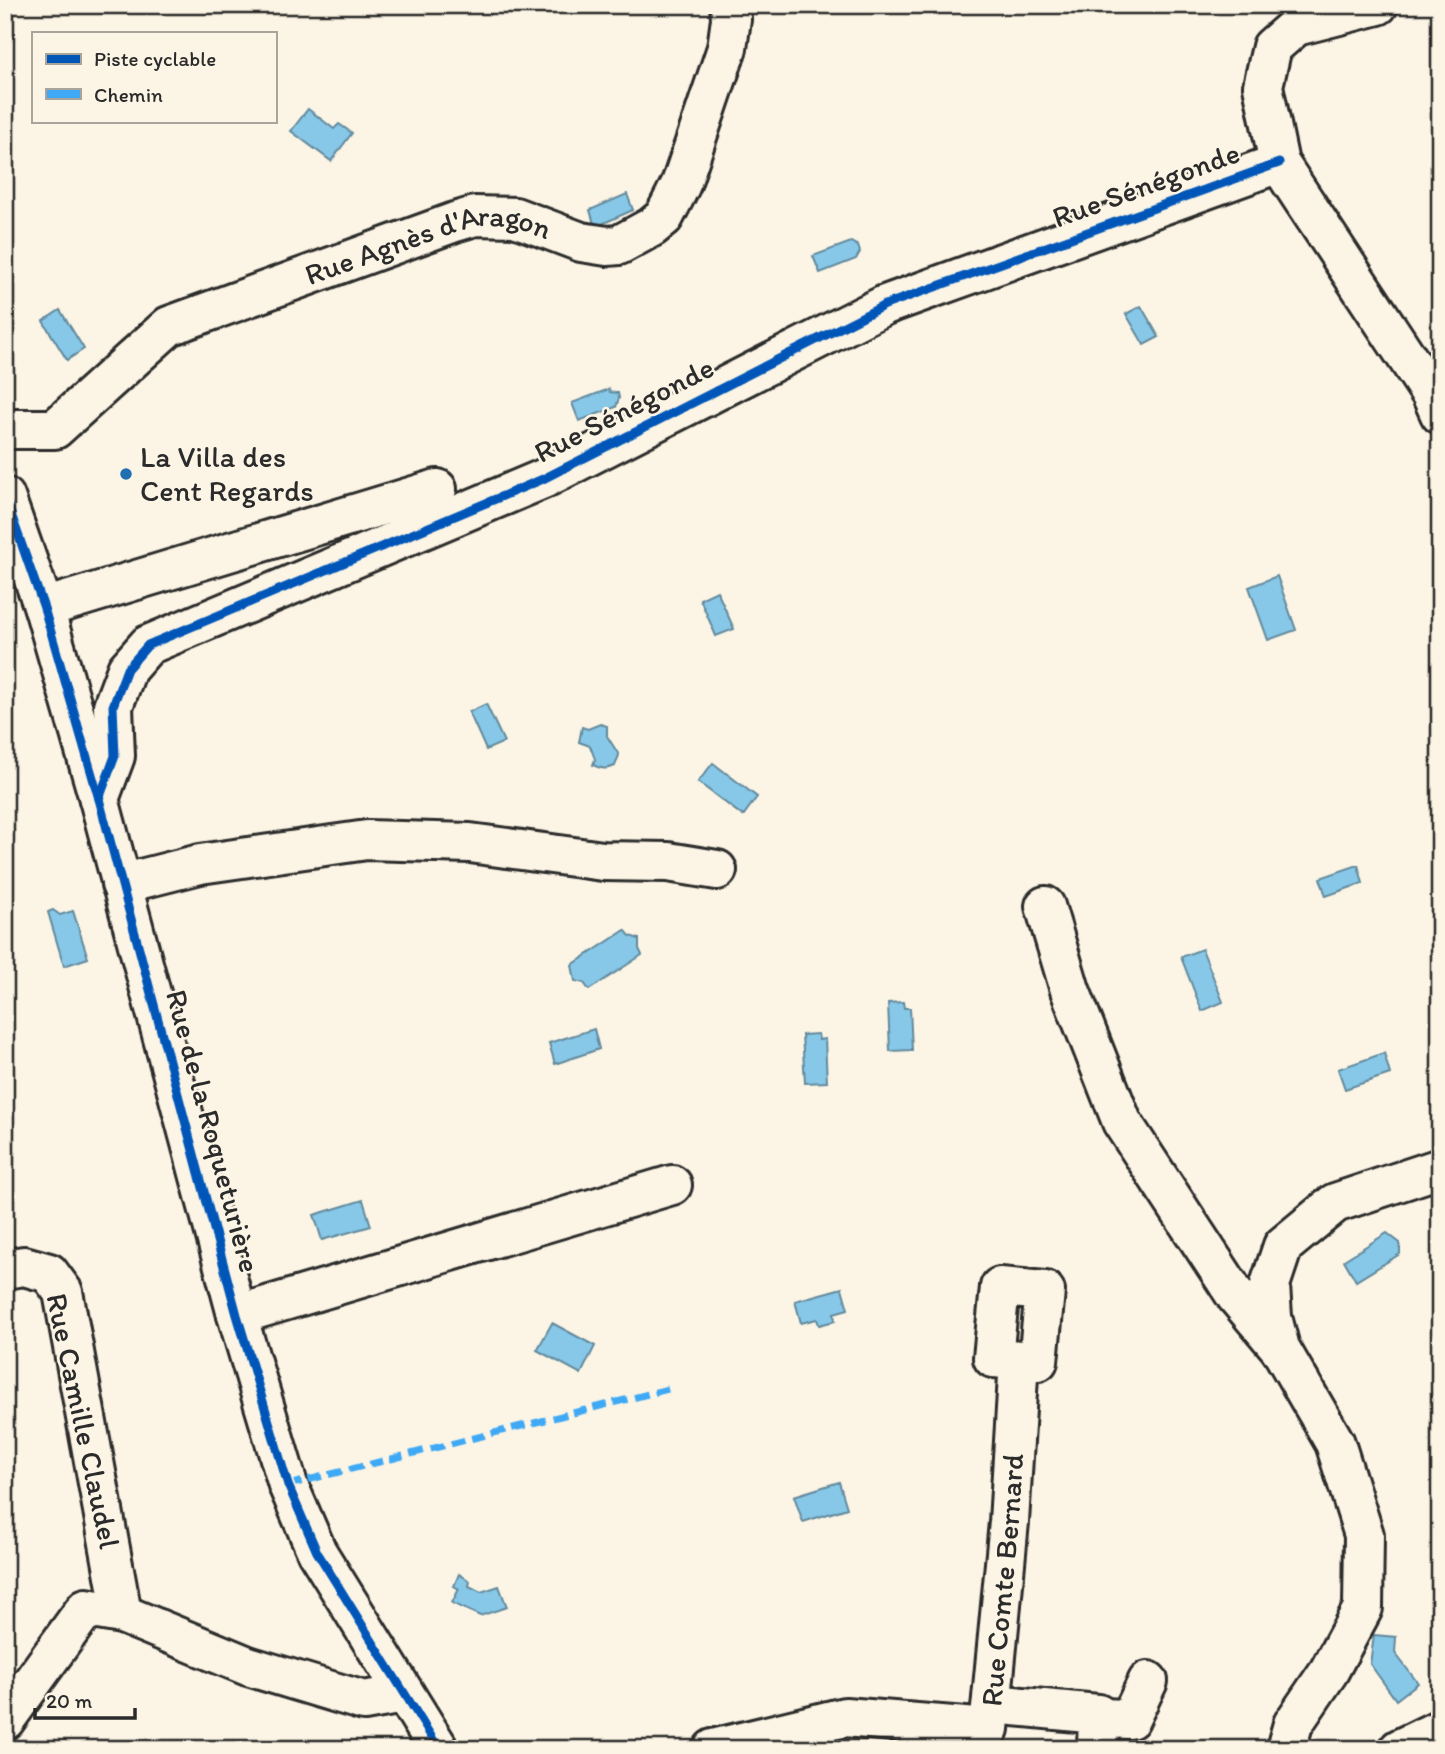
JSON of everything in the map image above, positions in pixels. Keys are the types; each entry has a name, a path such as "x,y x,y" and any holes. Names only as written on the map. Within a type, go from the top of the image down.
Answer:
{"street":[{"name":"Rue Agnès d'Aragon","path":"5,429 55,429 169,326 455,222 475,216 515,217 573,240 607,246 619,245 640,235 664,217 681,184 727,48 730,5"},
{"path":"1378,5 1296,26 1272,47 1263,86 1279,163 1431,394 1440,414"},
{"name":"Rue Sénégonde","path":"99,799 116,757 113,706 127,669 148,646 543,479 885,305 1279,163"},
{"path":"44,608 437,489"},
{"name":"Rue de la Roqueturière","path":"5,497 44,608 99,799 237,1315 288,1485 317,1552 439,1749"},
{"path":"121,884 200,864 367,841 470,843 603,861 668,862 717,870"},
{"path":"1045,906 1070,990 1122,1122 1236,1296 1280,1348 1335,1443 1364,1535 1363,1608 1329,1671 1293,1724 1286,1749"},
{"path":"1280,1348 1272,1317 1270,1284 1283,1247 1335,1203 1440,1168"},
{"path":"237,1315 672,1185"},
{"name":"Rue Camille Claudel","path":"5,1269 23,1266 49,1273 63,1292 122,1614"},
{"name":"Rue Comte Bernard","path":"713,1749 845,1717 989,1728 1009,1521 1018,1360"},
{"path":"5,1720 86,1608 122,1614 248,1666 364,1701 403,1694"},
{"path":"989,1728 1098,1714 1098,1733 1130,1719 1148,1681"},
{"path":"1399,1749 1440,1729"}],"water":[{"path":"308,109 334,129 339,124 352,133 331,161 291,131"},
{"path":"627,194 633,210 595,227 590,210"},
{"path":"851,242 858,246 860,252 856,259 820,273 813,256"},
{"path":"1141,306 1159,337 1144,345 1126,314"},
{"path":"60,310 84,349 67,360 43,321"},
{"path":"609,389 610,392 618,393 616,407 579,421 572,403"},
{"path":"1277,576 1296,630 1268,640 1249,587"},
{"path":"717,591 734,629 716,636 700,599"},
{"path":"486,704 504,742 486,750 469,712"},
{"path":"600,724 607,726 607,736 619,755 615,766 609,768 593,765 595,759 590,746 579,742 582,727 588,729"},
{"path":"713,763 757,797 743,816 698,782"},
{"path":"1358,865 1363,883 1326,896 1320,878"},
{"path":"53,910 60,915 73,911 88,958 64,966 48,912"},
{"path":"625,930 630,936 639,939 642,955 589,990 584,983 575,981 572,965"},
{"path":"1202,949 1223,1002 1202,1011 1181,957"},
{"path":"903,1002 904,1008 910,1008 912,1050 890,1051 888,1003"},
{"path":"594,1029 599,1049 555,1064 549,1043"},
{"path":"818,1034 819,1040 825,1039 827,1082 805,1083 802,1035"},
{"path":"1384,1053 1390,1074 1345,1089 1338,1069"},
{"path":"363,1200 371,1226 322,1240 314,1215"},
{"path":"1387,1233 1400,1243 1400,1254 1356,1281 1344,1260"},
{"path":"842,1288 848,1309 834,1313 835,1321 819,1325 817,1319 801,1323 795,1301"},
{"path":"552,1323 595,1346 581,1374 537,1350"},
{"path":"839,1482 847,1508 803,1522 794,1496"},
{"path":"459,1574 470,1581 469,1586 481,1592 499,1586 507,1607 480,1616 452,1603 459,1589 454,1586"},
{"path":"1374,1635 1396,1637 1395,1653 1418,1683 1396,1700 1370,1664"}],"marked path":[{"path":"288,1485 672,1388"}],"cycle path":[{"path":"99,799 115,756 113,706 127,669 148,645 543,479 885,305 1279,163"},
{"path":"5,497 44,608 99,799 237,1315 288,1485 317,1552 439,1749"}],"place":[{"name":"La Villa des Cent Regards","path":"126,474"}]}
